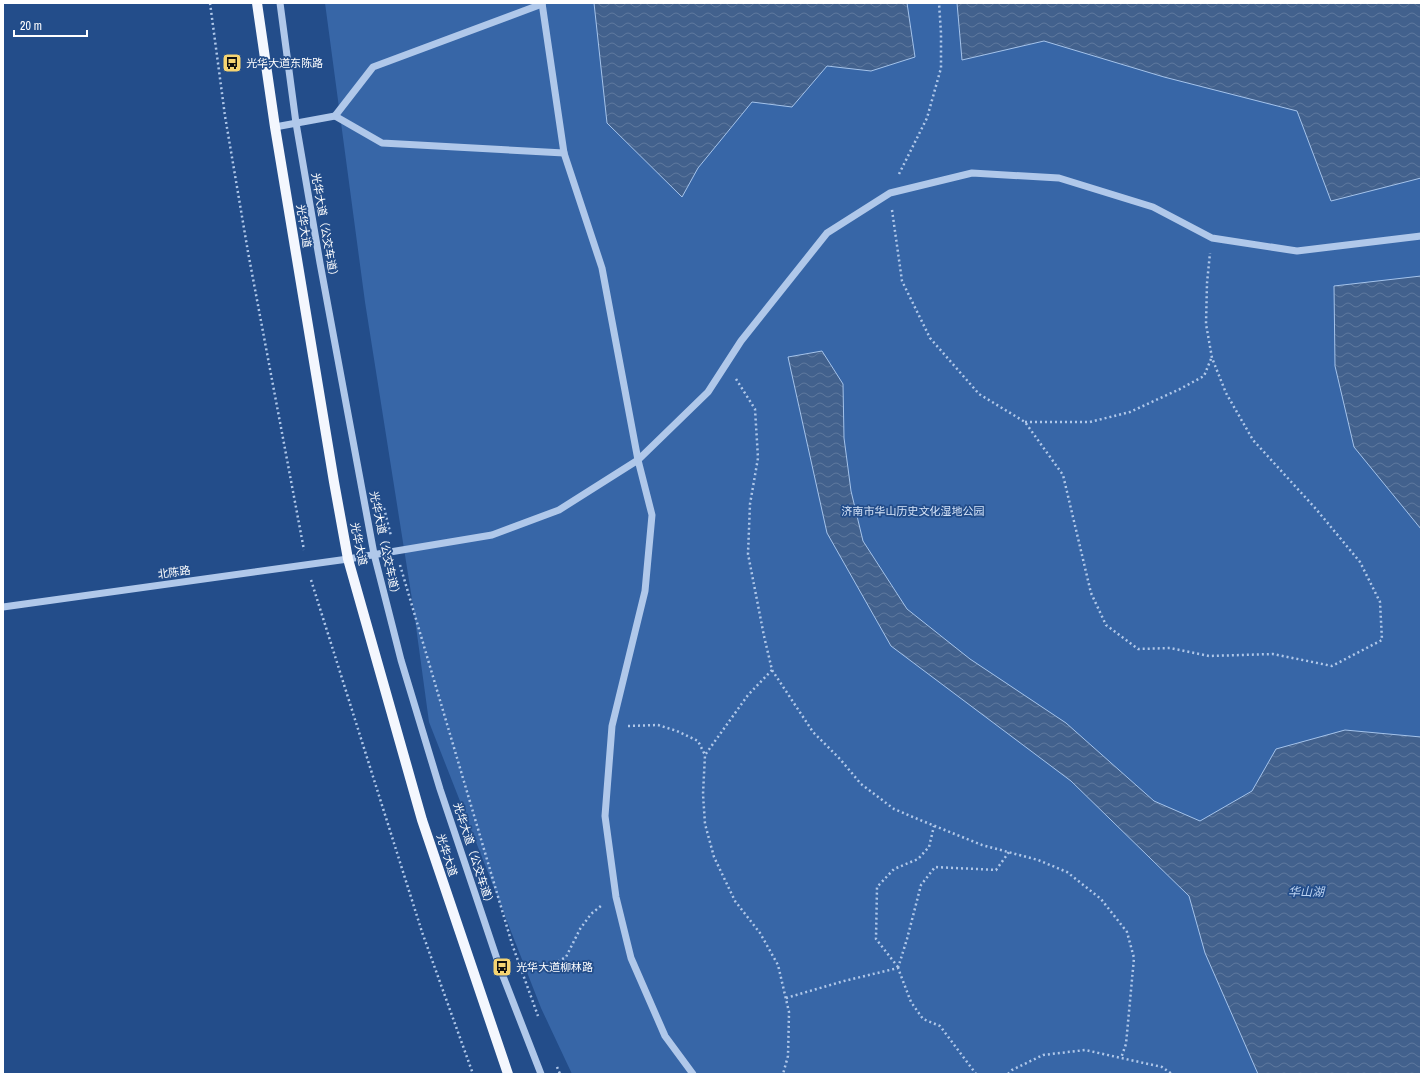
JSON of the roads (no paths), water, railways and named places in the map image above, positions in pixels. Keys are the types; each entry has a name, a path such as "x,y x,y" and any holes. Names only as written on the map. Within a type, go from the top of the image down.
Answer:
{"main road":[{"name":"光华大道","path":"257,3 275,127 348,559 422,820 508,1074"}],"street":[{"name":"光华大道（公交车道）","path":"280,3 296,123 332,335 374,554 401,660 440,790 501,971 541,1074"},
{"path":"335,116 373,67 542,4 564,153 602,268 638,460 652,515 645,591 612,726 605,816 616,897 631,958 665,1036 693,1074"},
{"path":"275,127 335,116 382,143 564,153"},
{"name":"北陈路","path":"3,607 348,559 492,535 559,510 638,460 708,392 741,341 827,233 890,193 972,174 1059,178 1153,208 1212,238 1297,251 1421,236"}],"water":[{"path":"594,3 907,3 915,57 871,71 827,66 792,107 752,102 698,168 682,197 607,123"},
{"path":"957,3 1421,3 1421,178 1331,201 1297,111 1164,77 1044,41 962,60"},
{"path":"1421,276 1421,529 1354,447 1335,366 1334,286"},
{"name":"华山湖","path":"822,351 843,384 844,438 851,491 863,541 907,609 970,659 1066,723 1154,801 1200,821 1252,791 1276,749 1345,730 1421,737 1421,1074 1258,1074 1205,953 1189,896 1071,781 891,646 827,533 788,357"}],"place":[{"name":"光华大道东陈路","path":"232,63"},
{"name":"光华大道柳林路","path":"502,967"}],"park label":[{"name":"济南市华山历史文化湿地公园","path":"913,511"}]}
